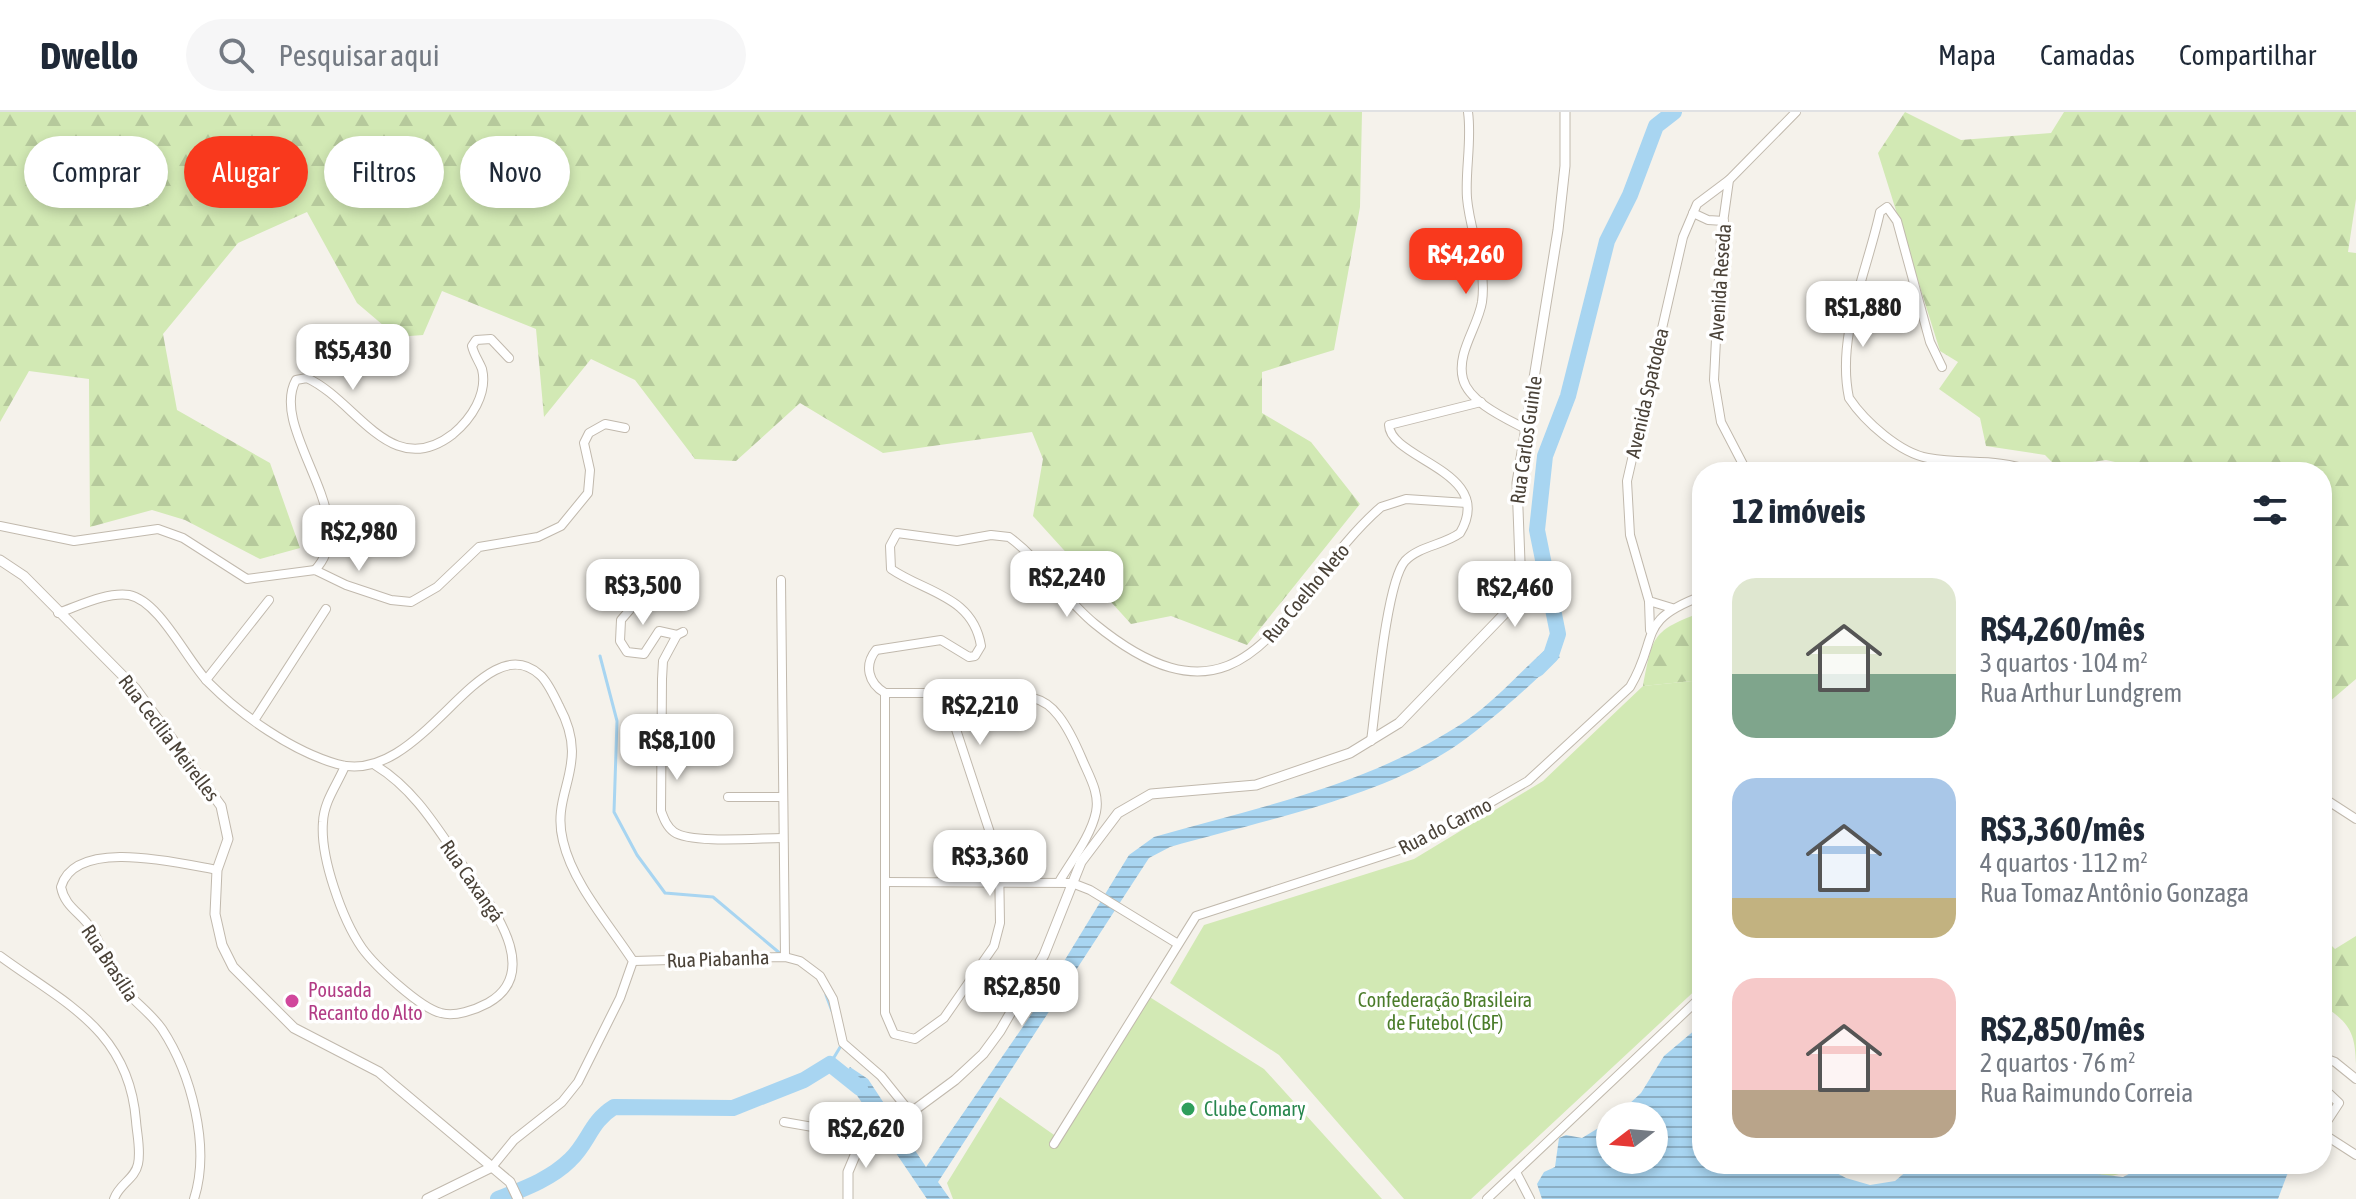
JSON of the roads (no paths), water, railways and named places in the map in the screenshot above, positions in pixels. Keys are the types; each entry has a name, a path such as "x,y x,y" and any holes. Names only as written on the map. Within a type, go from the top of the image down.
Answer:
{"street":[{"path":"1468,112 1467,196 1482,263 1483,288 1478,320 1461,366 1465,385 1481,402 1524,428"},
{"name":"Rua Carlos Guinle","path":"856,1153 970,1067 1000,1031 1044,955 1087,850 1118,813 1140,799 1157,793 1256,785 1326,763 1371,741 1399,723 1505,615 1515,600 1520,562 1517,483 1558,230 1565,166 1565,112"},
{"path":"1729,180 1796,112"},
{"name":"Avenida Spatodea","path":"1650,630 1649,601 1630,535 1627,481 1683,237 1697,204 1729,180"},
{"name":"Avenida Reseda","path":"1729,180 1714,380 1721,422 1742,462"},
{"path":"1942,367 1926,331 1897,221 1887,207 1880,212 1846,351 1849,398 1891,438 1927,458 1984,462"},
{"path":"1693,213 1708,220 1724,221"},
{"path":"315,570 327,548 326,513 293,414 292,391 296,380 307,378 324,388 392,445 415,449 447,438 474,414 483,381 472,346 476,340 491,339 509,358"},
{"path":"1371,741 1388,620 1401,567 1419,551 1460,533 1467,503 1442,469 1394,437 1388,429 1394,422 1481,402"},
{"path":"0,526 74,541 158,529 183,538 247,579 315,570 346,585 391,600 417,601 437,587 479,547 538,537 561,526 588,493 590,470 584,443 589,433 605,424 625,428"},
{"name":"Rua Coelho Neto","path":"885,693 877,688 870,677 869,663 876,650 941,640 969,657 975,656 981,646 977,627 962,607 891,569 890,546 897,533 957,541 991,535 1009,537 1098,627 1168,667 1194,670 1223,667 1253,655 1381,507 1406,499 1467,503"},
{"name":"Rua Cecília Meirelles","path":"0,560 24,576 135,688 221,806 228,839 217,870 215,914 222,945 233,967 272,1009 302,1034 379,1072 510,1182 518,1199"},
{"path":"781,580 785,957"},
{"path":"58,613 114,595 130,595 144,601 206,680 255,719 312,755 345,766 375,765 417,741 496,668 513,663 528,667 542,676 565,716 574,751 561,812 562,838 568,857 633,961 620,998 578,1082 562,1102 524,1130 492,1167 427,1199"},
{"path":"639,599 621,620 620,641 627,652 633,656 644,654 659,631 680,633 663,661 661,811 665,822 672,831 688,837 782,838"},
{"path":"206,680 269,600"},
{"path":"1650,630 1672,608 1692,600"},
{"path":"1649,601 1672,608"},
{"path":"255,719 326,609"},
{"name":"Rua do Carmo","path":"1054,1144 1190,923 1206,911 1402,851 1528,781 1630,687 1641,667 1650,630"},
{"path":"885,693 940,693 948,701 954,719 994,843 1000,923 989,954 935,1027 924,1036 905,1039 894,1034 885,1013 885,693"},
{"path":"954,719 1025,696 1049,704 1064,722 1095,788 1097,801 1084,839 1059,882"},
{"name":"Rua Caxangá","path":"345,766 328,800 322,833 335,886 363,949 405,990 439,1013 479,1008 500,996 512,972 506,930 416,797 375,765"},
{"path":"728,797 782,797"},
{"path":"2332,803 2356,819"},
{"name":"Rua Brasília","path":"194,1199 200,1172 197,1134 179,1065 161,1027 118,982 92,930 69,907 61,887 64,875 72,867 93,858 217,870"},
{"path":"885,882 1072,883 1101,896 1178,944"},
{"path":"0,956 82,1012 111,1046 128,1076 135,1106 139,1161 136,1172 114,1199"},
{"name":"Rua Piabanha","path":"633,961 785,957 800,961 820,976 833,999 843,1043 881,1076 910,1112"},
{"path":"1487,1199 1692,1005"},
{"path":"2332,1061 2356,1079"},
{"path":"2332,1096 2339,1103 2332,1115"},
{"path":"784,1122 830,1130 856,1153 848,1172 848,1199"},
{"path":"2332,1138 2356,1155"},
{"path":"1516,1172 1530,1199"}],"water":[{"path":"1545,650 1560,657 1484,725 1426,764 1356,794 1170,847 1149,858 938,1182 950,1199 927,1199 856,1094 840,1079 850,1067 868,1079 926,1167 1033,1012 1129,855 1154,837 1316,791 1394,761 1467,720"},
{"path":"1692,1032 1692,1174 1839,1174 1870,1185 1895,1181 1903,1174 2097,1174 2123,1177 2129,1174 2287,1174 2278,1199 1542,1199 1537,1184 1544,1172 1555,1167 1559,1138 1566,1135 1582,1138 1596,1130 1596,1174 1668,1174 1668,1102 1631,1102 1641,1093 1664,1056"}],"waterway":[{"path":"1537,669 1551,655 1558,634 1537,530 1545,456 1568,396 1607,241 1630,195 1656,126 1674,112"},
{"path":"600,656 617,721 614,812 637,855 665,893 713,897 782,955"},
{"path":"826,995 832,1011"},
{"path":"830,1064 842,1044"},
{"path":"498,1199 536,1183 562,1167 600,1119 614,1107 733,1108 804,1080 830,1064 860,1088"}],"place":[{"name":"Pousada Recanto do Alto","path":"292,1001"},
{"name":"Clube Comary","path":"1188,1109"}],"park label":[{"name":"Confederação Brasileira de Futebol (CBF)","path":"1445,1012"}]}
